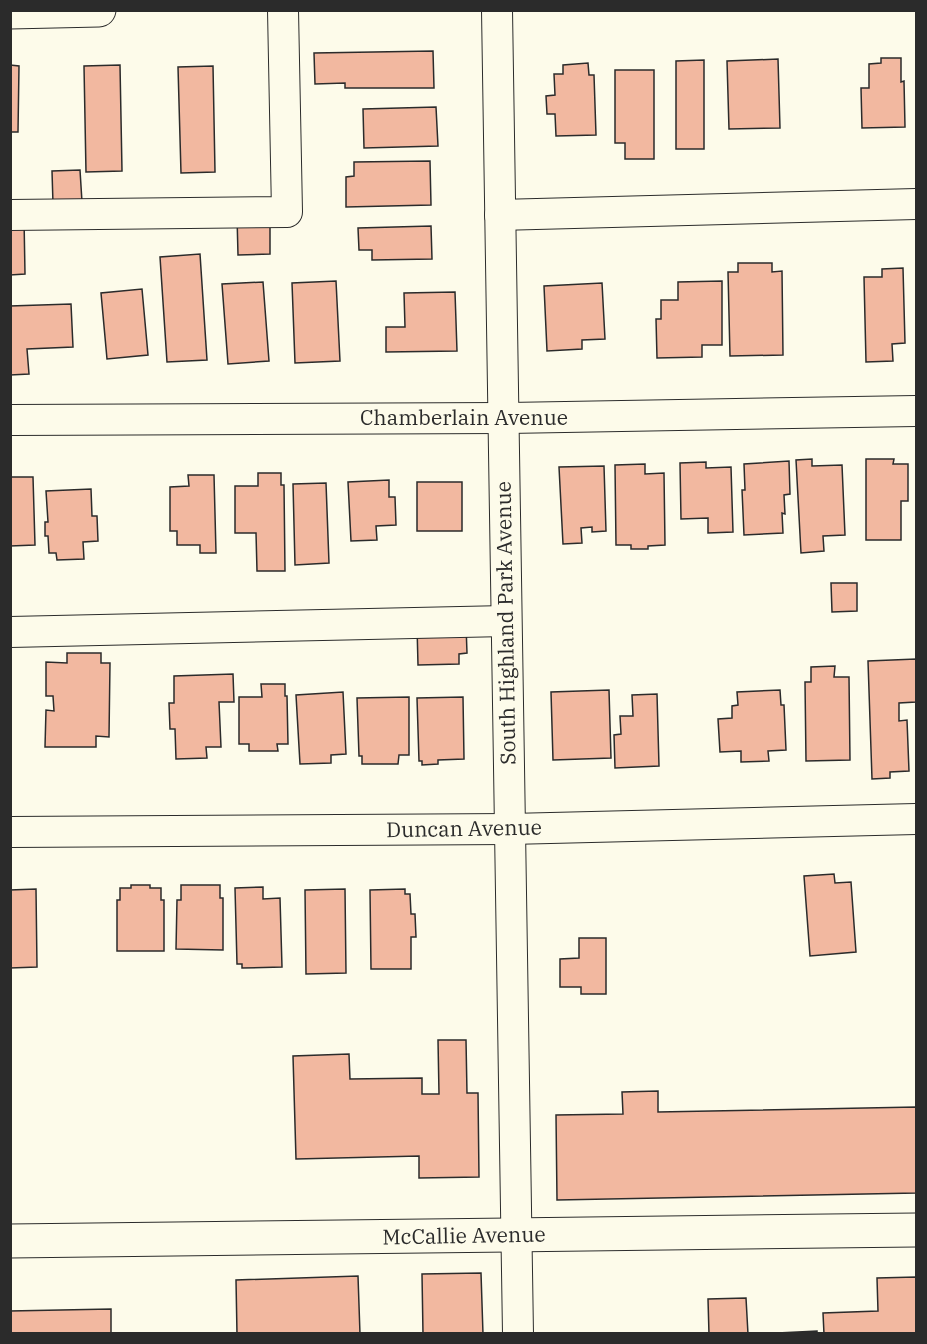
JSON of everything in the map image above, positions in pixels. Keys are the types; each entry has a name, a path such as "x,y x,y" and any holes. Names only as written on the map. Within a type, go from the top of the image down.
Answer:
{"main road":[{"path":"10,12 99,10"},
{"name":"McCallie Avenue","path":"10,1241 916,1230"}],"street":[{"path":"10,215 287,212 283,10"},
{"name":"South Highland Park Avenue","path":"497,10 518,1334"},
{"path":"500,214 916,204"},
{"name":"Chamberlain Avenue","path":"10,420 503,418 916,411"},
{"path":"10,632 506,621"},
{"name":"Duncan Avenue","path":"10,832 510,829 916,819"}],"building":[{"path":"433,51 434,88 345,88 345,83 315,84 314,53"},
{"path":"881,58 901,58 905,127 862,128 861,88 869,88 869,64 881,63"},
{"path":"778,59 780,128 729,129 727,61"},
{"path":"704,60 704,149 676,149 676,61"},
{"path":"588,63 589,75 594,75 596,135 556,136 555,114 547,114 546,96 555,95 554,74 563,74 563,65"},
{"path":"10,65 19,66 18,132 10,132"},
{"path":"120,65 122,171 86,172 84,66"},
{"path":"213,66 215,172 181,173 178,67"},
{"path":"615,70 654,70 654,159 625,159 625,143 615,143"},
{"path":"436,107 438,146 364,148 363,109"},
{"path":"430,161 431,205 346,207 346,177 354,176 354,162"},
{"path":"80,170 82,202 53,204 52,171"},
{"path":"270,215 270,254 238,255 237,216"},
{"path":"10,218 24,218 25,274 10,275"},
{"path":"431,226 432,259 372,260 372,250 359,250 358,228"},
{"path":"200,254 207,360 167,362 160,257"},
{"path":"738,263 772,263 772,272 782,271 783,355 730,356 728,272 738,272"},
{"path":"903,268 905,343 892,344 893,361 866,362 864,277 882,277 882,269"},
{"path":"336,281 340,361 295,363 292,283"},
{"path":"722,281 722,345 702,345 702,357 657,358 656,319 661,319 661,300 678,300 678,282"},
{"path":"263,282 269,361 228,364 222,284"},
{"path":"602,283 605,339 582,340 582,349 547,351 544,286"},
{"path":"142,289 148,355 107,359 101,293"},
{"path":"455,292 457,351 386,352 386,327 405,327 404,293"},
{"path":"71,304 73,347 27,349 29,374 10,375 10,306"},
{"path":"812,459 812,466 842,465 845,535 823,536 824,551 801,553 796,460"},
{"path":"866,459 894,459 893,464 908,464 908,501 901,501 901,540 866,540"},
{"path":"789,461 790,494 784,495 783,533 744,535 742,490 745,490 744,464"},
{"path":"706,462 706,468 731,467 733,532 708,533 708,518 681,519 680,463"},
{"path":"645,464 645,474 664,473 665,545 648,546 648,549 631,549 631,545 616,545 615,465"},
{"path":"604,466 606,531 592,532 592,527 581,528 582,543 563,544 559,467"},
{"path":"258,473 281,473 281,485 284,485 285,571 257,571 256,533 235,533 235,486 258,486"},
{"path":"188,475 214,475 216,553 200,553 200,545 177,545 177,531 170,531 170,487 189,486"},
{"path":"10,477 33,477 35,545 10,546"},
{"path":"389,480 389,497 395,497 396,525 376,526 377,540 351,541 348,482"},
{"path":"417,482 462,482 462,531 417,531"},
{"path":"326,483 329,563 295,565 293,484"},
{"path":"91,489 92,516 97,516 98,541 83,542 84,559 57,560 56,553 49,553 48,536 45,536 45,522 48,522 46,491"},
{"path":"831,583 857,583 857,611 832,612"},
{"path":"466,625 467,653 459,654 459,664 418,665 417,626"},
{"path":"67,653 101,653 101,663 110,663 109,737 96,736 96,747 45,747 46,710 54,711 53,696 46,696 46,662 67,663"},
{"path":"916,659 916,702 899,703 899,721 907,720 909,771 890,772 890,778 872,779 868,661"},
{"path":"835,666 834,677 849,677 850,760 806,761 805,682 811,682 811,667"},
{"path":"233,674 234,702 219,702 221,747 206,747 207,758 176,759 175,729 170,729 169,703 174,703 174,676"},
{"path":"261,684 285,684 288,744 277,744 278,751 249,751 249,744 239,744 239,697 262,697"},
{"path":"609,690 611,758 553,760 551,692"},
{"path":"780,690 781,705 784,705 786,750 768,751 769,761 741,762 741,751 720,752 718,719 732,718 732,706 738,705 737,692"},
{"path":"343,692 346,754 331,755 331,763 300,764 296,695"},
{"path":"657,694 659,766 615,768 614,735 621,734 620,716 633,716 632,695"},
{"path":"409,697 409,755 399,755 398,764 362,764 362,756 359,756 357,698"},
{"path":"463,697 464,759 438,760 438,764 422,765 422,761 419,761 417,698"},
{"path":"834,874 835,883 851,882 856,952 810,956 804,876"},
{"path":"131,885 150,885 150,888 161,888 161,900 164,900 164,951 117,951 117,900 120,900 120,888 131,888"},
{"path":"181,885 220,885 220,898 223,898 223,950 176,949 177,900 181,900"},
{"path":"263,887 263,899 280,898 282,967 242,968 242,964 237,964 235,888"},
{"path":"36,889 37,967 10,968 10,890"},
{"path":"345,889 346,973 306,974 305,890"},
{"path":"405,889 405,894 410,894 411,914 415,914 416,937 411,937 411,969 371,969 370,890"},
{"path":"579,938 606,938 606,994 581,994 581,987 560,987 560,959 579,958"},
{"path":"438,1040 466,1040 467,1093 478,1093 479,1177 419,1178 419,1156 296,1159 293,1056 349,1054 350,1079 422,1078 422,1094 439,1094"},
{"path":"658,1091 658,1112 916,1107 916,1193 557,1200 556,1115 623,1114 622,1092"},
{"path":"481,1273 483,1334 423,1334 422,1274"},
{"path":"358,1276 360,1334 237,1334 236,1280"},
{"path":"916,1277 916,1334 824,1334 823,1313 878,1311 877,1278"},
{"path":"746,1298 748,1334 709,1334 708,1299"},
{"path":"111,1309 111,1334 10,1334 10,1311"},
{"path":"817,1331 817,1334 756,1334"}]}
